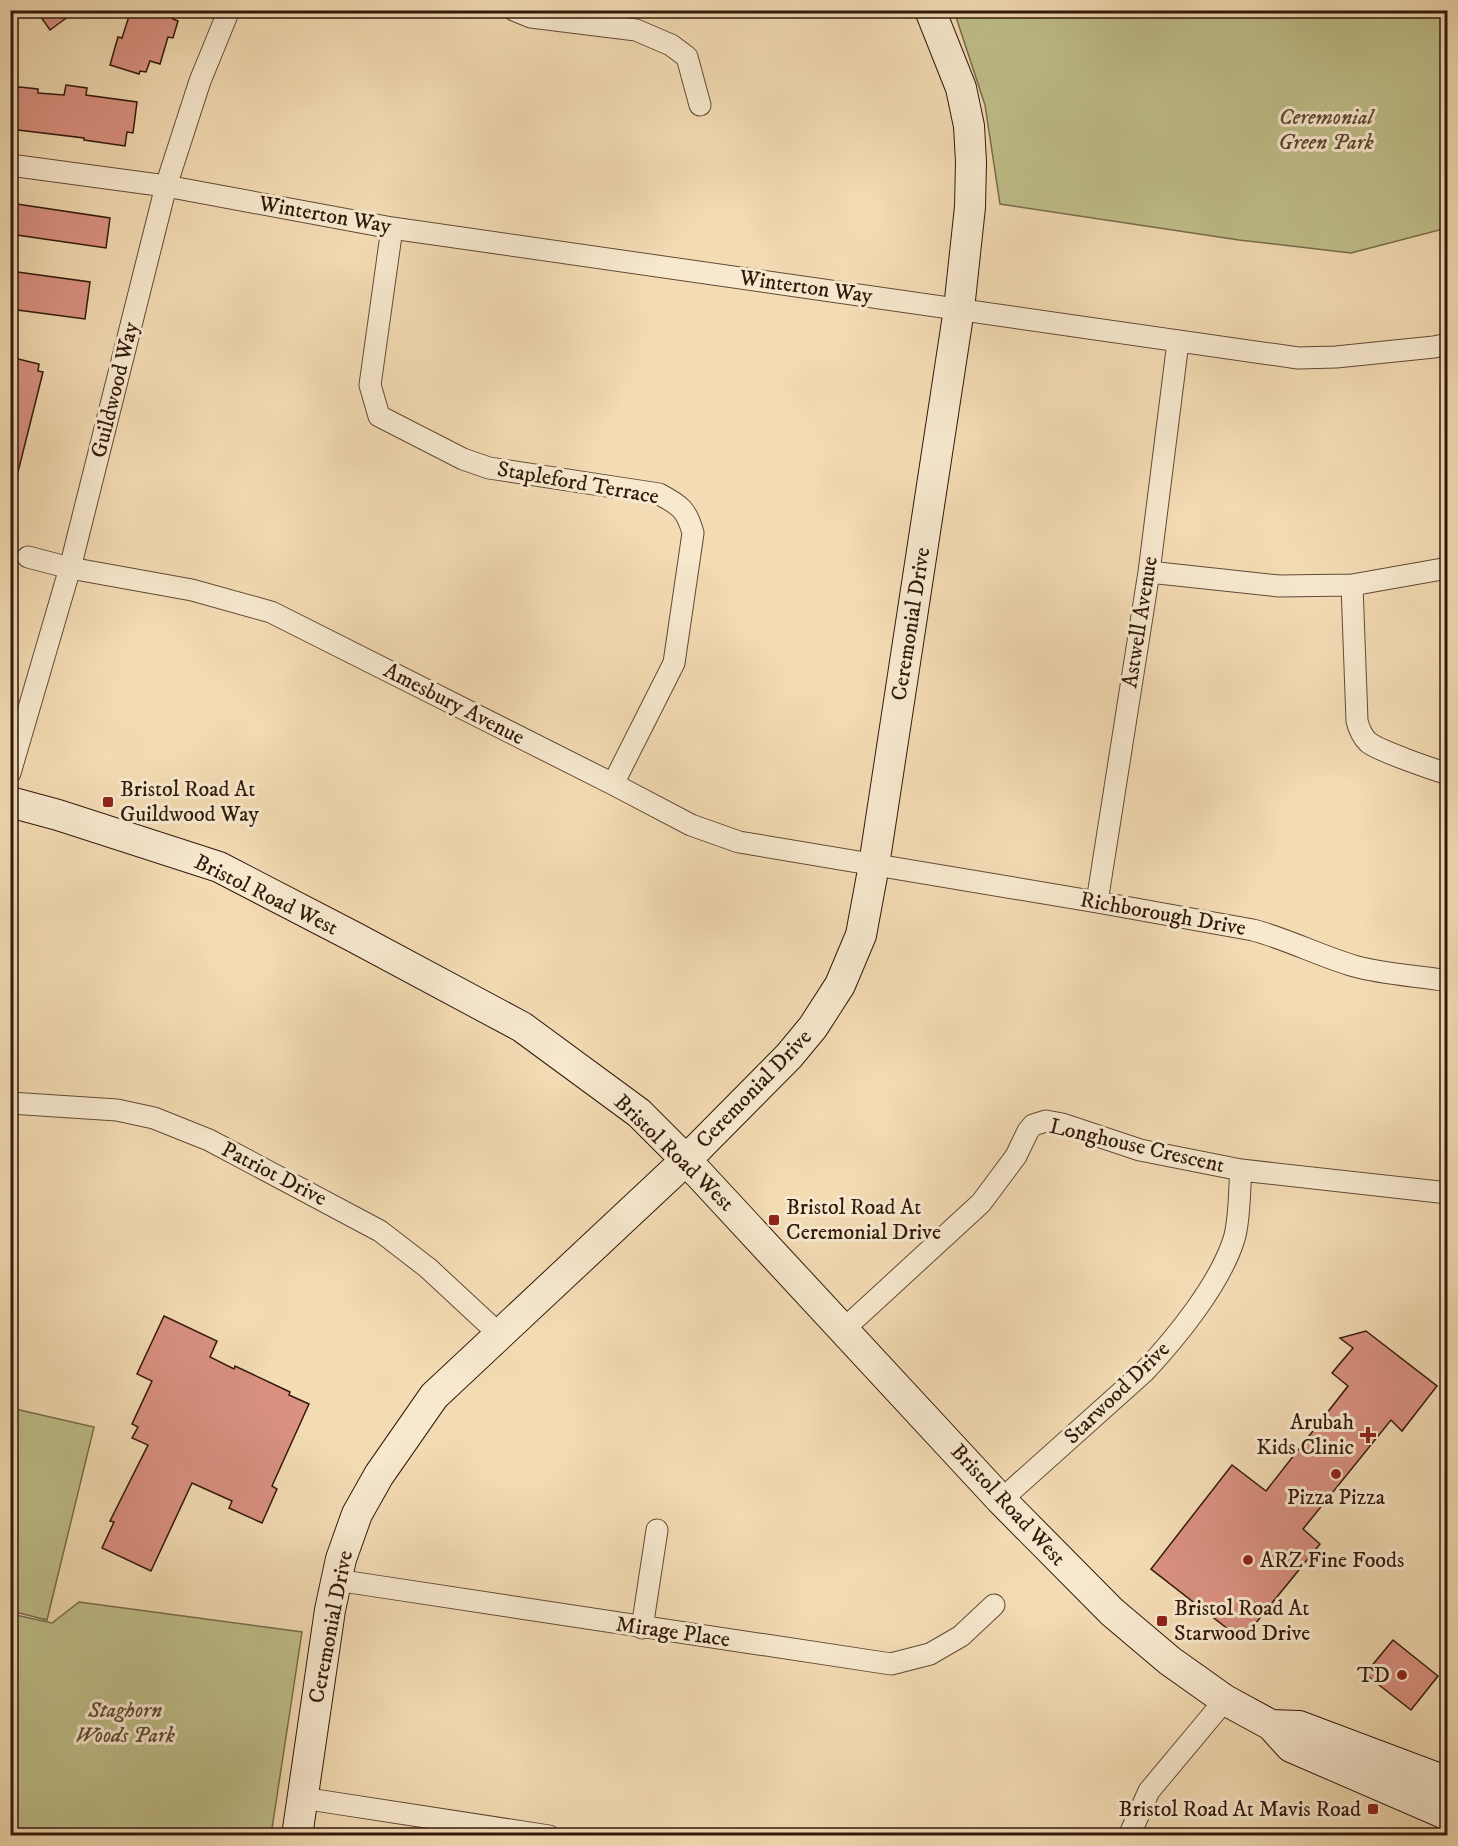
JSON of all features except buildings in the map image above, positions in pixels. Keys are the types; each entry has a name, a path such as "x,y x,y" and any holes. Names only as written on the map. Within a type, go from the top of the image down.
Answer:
{"street":[{"name":"Guildwood Way","path":"10,773 70,568 166,186 200,81 230,10"},
{"path":"514,10 531,17 636,30 672,45 687,57 700,105"},
{"name":"Ceremonial Drive","path":"297,1836 336,1580 357,1514 390,1458 434,1396 686,1160 789,1056 813,1027 840,985 861,935 874,865 959,309 970,207 969,126 961,88 930,10"},
{"name":"Winterton Way","path":"10,165 166,186 392,228 1298,358 1336,357 1448,344"},
{"name":"Stapleford Terrace","path":"392,228 370,386 379,416 464,459 489,468 659,494 675,502 689,515 693,533 674,663 613,784"},
{"name":"Astwell Avenue","path":"1097,902 1149,572 1178,342"},
{"name":"Amesbury Avenue","path":"28,557 70,568 192,590 271,612 691,825 739,842 874,865"},
{"path":"1149,572 1279,586 1352,585 1448,568"},
{"path":"1352,585 1357,721 1360,732 1370,744 1448,774"},
{"name":"Bristol Road West","path":"10,802 58,815 219,867 522,1027 639,1113 686,1160 1001,1500 1112,1612 1170,1661 1225,1700 1271,1725 1291,1747 1448,1815"},
{"name":"Richborough Drive","path":"874,865 1253,930 1357,967 1448,981"},
{"name":"Patriot Drive","path":"10,1102 117,1110 154,1118 209,1140 380,1231 428,1268 499,1334"},
{"name":"Longhouse Crescent","path":"844,1329 981,1203 1016,1156 1028,1131 1033,1125 1046,1121 1062,1124 1140,1150 1240,1170 1448,1193"},
{"name":"Starwood Drive","path":"1001,1500 1144,1372 1162,1353 1201,1301 1223,1268 1235,1237 1240,1170"},
{"path":"642,1628 657,1530"},
{"name":"Mirage Place","path":"336,1580 891,1664 930,1653 961,1636 994,1605"},
{"path":"1129,1836 1149,1791 1225,1700"},
{"name":"Bristol Road West","path":"1271,1725 1299,1726 1448,1782"},
{"path":"302,1798 549,1836"}],"green space":[{"name":"Ceremonial Green Park","path":"954,11 1447,11 1447,228 1351,253 1239,240 1000,204 985,105"},
{"path":"11,1408 94,1427 47,1620 11,1611"},
{"name":"Staghorn Woods Park","path":"79,1602 302,1632 271,1835 11,1835 11,1614 52,1623"}],"place":[{"name":"Bristol Road At Guildwood Way","path":"108,802"},
{"name":"Bristol Road At Ceremonial Drive","path":"774,1220"},
{"name":"Arubah Kids Clinic","path":"1368,1435"},
{"name":"Pizza Pizza","path":"1336,1474"},
{"name":"ARZ Fine Foods","path":"1248,1560"},
{"name":"Bristol Road At Starwood Drive","path":"1162,1621"},
{"name":"TD","path":"1402,1675"},
{"name":"Bristol Road At Mavis Road","path":"1373,1809"}]}
